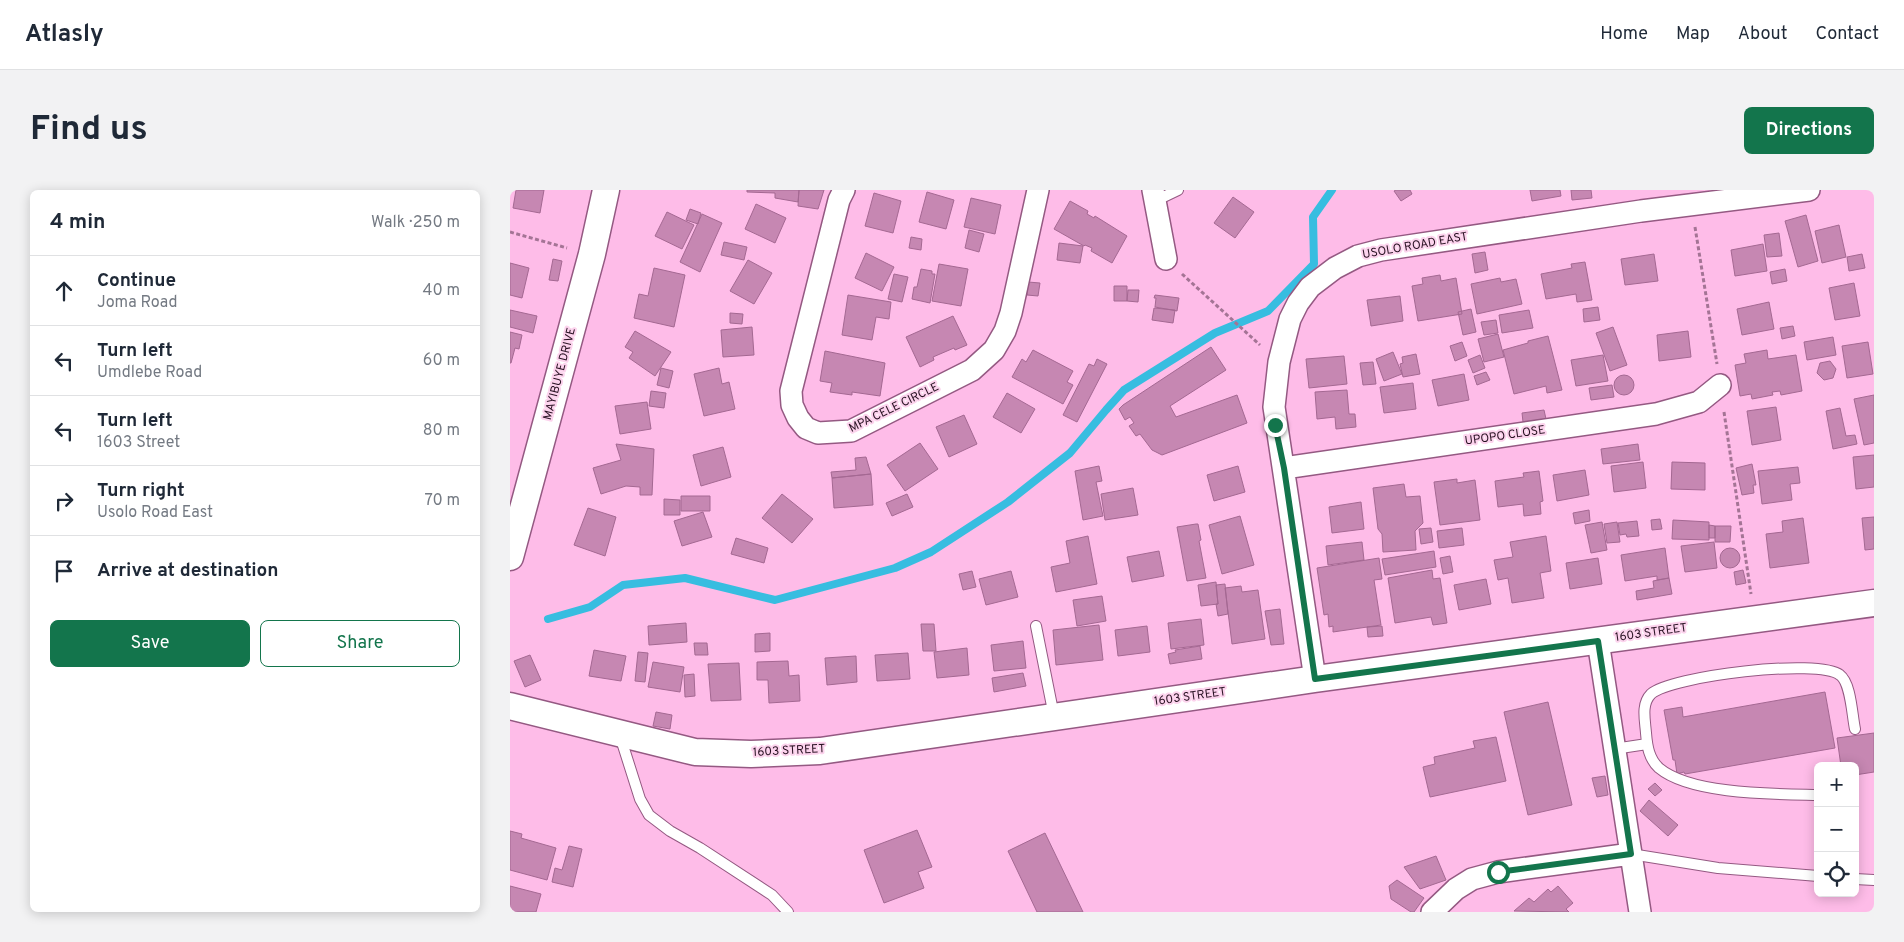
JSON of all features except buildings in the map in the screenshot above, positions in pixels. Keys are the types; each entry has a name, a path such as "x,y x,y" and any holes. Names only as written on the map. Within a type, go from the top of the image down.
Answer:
{"street":[{"name":"MAYIBUYE DRIVE","path":"510,557 592,254 606,190"},
{"name":"MPA CELE CIRCLE","path":"844,190 839,200 791,390 792,405 798,418 806,428 818,433 850,431 972,370 994,350 1006,331 1011,313 1038,190"},
{"name":"USOLO ROAD EAST","path":"1315,679 1284,468 1275,425 1274,407 1280,362 1290,319 1298,303 1310,287 1335,268 1358,256 1381,250 1641,211 1809,190"},
{"path":"1154,196 1166,259"},
{"name":"UPOPO CLOSE","path":"1284,468 1656,414 1699,402 1720,385"},
{"name":"1603 STREET","path":"510,706 694,752 752,754 820,751 1315,679 1874,603"},
{"path":"1598,641 1640,912"},
{"path":"1432,912 1456,889 1472,879 1498,872 1631,854"}],"lane":[{"path":"1154,196 1178,190"},
{"path":"1036,626 1054,717"},
{"path":"1814,795 1764,793 1714,788 1679,779 1659,768 1651,758 1647,744 1644,713 1646,703 1651,694 1660,688 1682,681 1772,667 1816,667 1840,674 1847,686 1854,729"},
{"path":"619,733 640,798 649,815 670,831 700,848 772,895 788,912"},
{"path":"1614,749 1647,744"},
{"path":"1631,854 1718,868 1814,876"},
{"path":"1859,879 1874,880"}],"path":[{"path":"510,232 592,254"},
{"path":"1166,259 1252,337"}],"waterway":[{"path":"548,619 590,607 623,585 685,578 775,600 895,568 931,552 1008,502 1070,453 1124,390 1215,333 1268,311 1314,264 1313,217 1332,190"}],"route":[{"path":"1275,425 1284,468 1315,679 1598,641 1631,854 1498,872"}]}
